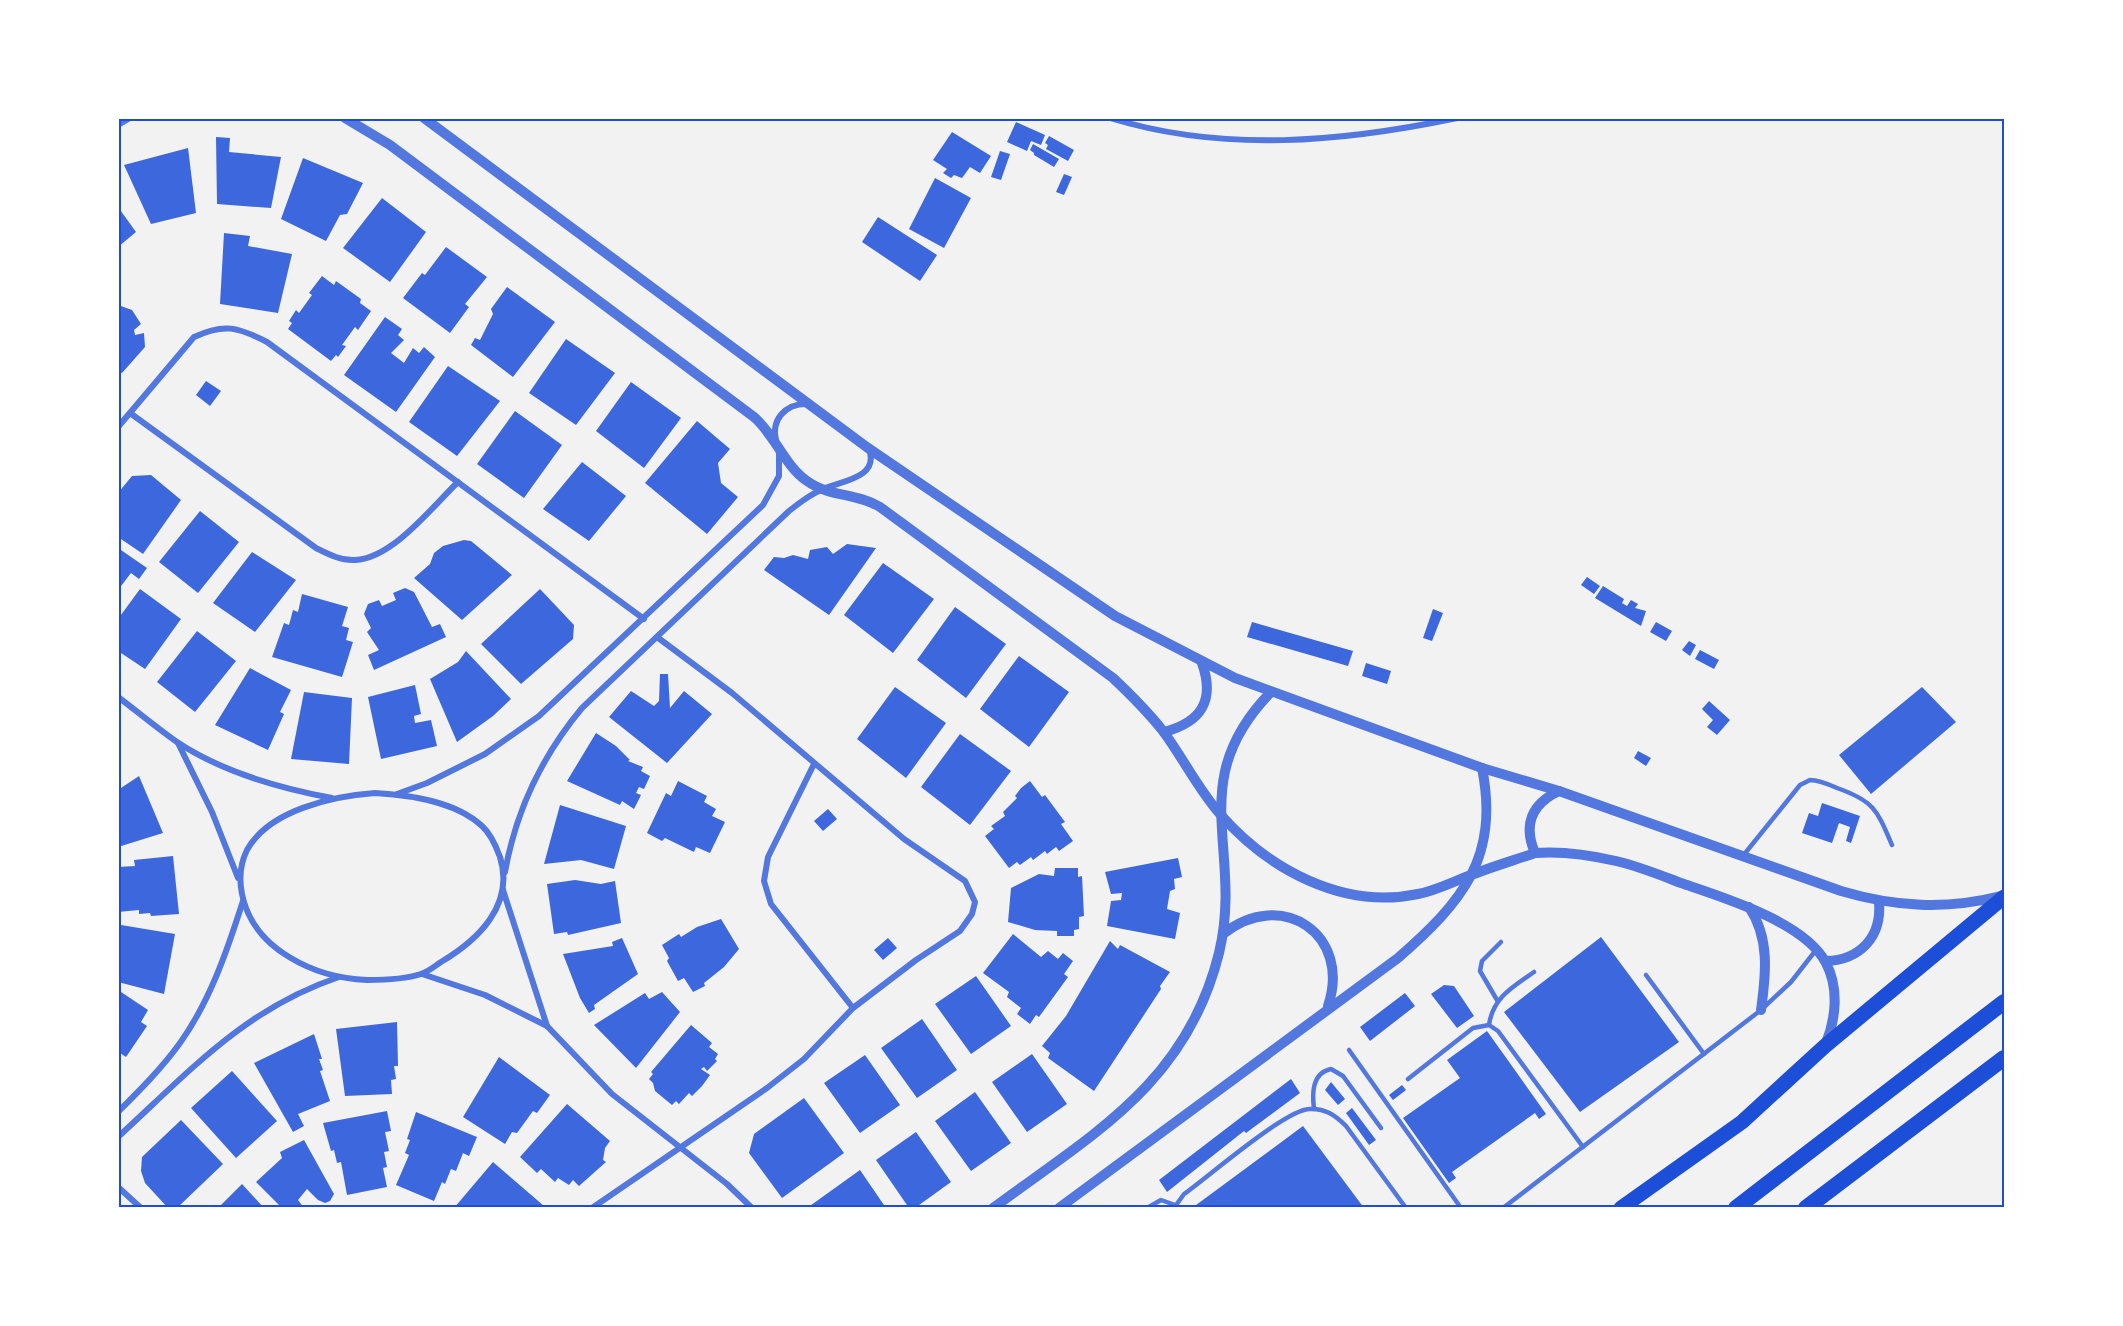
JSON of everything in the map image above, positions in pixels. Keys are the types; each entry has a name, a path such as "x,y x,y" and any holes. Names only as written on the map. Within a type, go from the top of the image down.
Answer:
{"highway":[{"path":"1621,1208 1742,1122 1825,1046 2004,896"},
{"path":"1736,1208 2004,1002"},
{"path":"1806,1208 2004,1058"}],"street":[{"path":"118,125 130,118"},
{"path":"345,118 390,145 754,417 800,475 822,489 858,496 880,507 1113,678 1139,702 1164,732 1220,814 1270,860 1310,882 1343,892 1400,897 1437,888 1535,854 1550,852 1617,861 1749,907 1791,929 1816,950 1826,962 1834,989 1835,1004 1825,1046"},
{"path":"424,118 815,406 868,448 1115,616 1202,663 1272,692 1482,768 1559,791 1741,858 1879,902 1914,906 1957,905 2004,896"},
{"path":"1110,118 1173,133 1224,139 1275,141 1326,139 1457,118"},
{"path":"118,427 194,337 211,329 229,327 247,332 267,342 644,619"},
{"path":"397,794 457,769 513,736 563,695 770,496 779,476 780,464 775,425 784,411 799,404 815,406"},
{"path":"130,413 316,548 334,558 355,560 375,556 393,545 458,482"},
{"path":"422,974 454,954 482,931 496,912 524,802 554,744 582,708 789,511 822,489 866,472 871,460 868,448"},
{"path":"591,1208 767,1088 804,1059 853,1008 916,960 960,931 972,914 975,902 965,881 915,848 732,693 657,637"},
{"path":"1164,732 1182,728 1190,722 1197,716 1206,700 1208,681 1202,663"},
{"path":"993,1208 1126,1109 1159,1075 1186,1035 1213,972 1223,934 1227,876 1220,814 1220,791 1232,747 1242,727 1272,692"},
{"path":"118,697 177,742 252,778 332,798"},
{"path":"177,742 212,812 240,885 243,901 256,928 276,947 315,970 341,977 369,980 422,974 485,995 548,1026 612,1094 641,1119 679,1146 752,1208"},
{"path":"814,764 768,857 764,881 771,904 853,1008"},
{"path":"1059,1208 1328,1007 1398,958 1419,939 1457,897 1473,874 1486,832 1486,790 1482,768"},
{"path":"1535,854 1528,839 1528,824 1534,809 1545,797 1559,791"},
{"path":"240,885 240,874 247,850 262,831 291,813 332,798 364,794 397,794 441,805 481,825 497,848 504,876"},
{"path":"503,889 548,1026"},
{"path":"118,1112 163,1065 195,1019 231,940 243,901"},
{"path":"1826,962 1848,958 1867,945 1878,925 1879,902"},
{"path":"1749,907 1760,928 1764,947 1765,972 1761,1010"},
{"path":"1223,934 1251,916 1284,915 1300,921 1324,943 1331,958 1334,975 1333,991 1328,1007"},
{"path":"118,1137 244,1024 283,1000 341,977"},
{"path":"118,1187 141,1208"}],"lane":[{"path":"1741,858 1800,785 1810,780 1857,795 1869,802 1878,813 1892,845"},
{"path":"1497,1000 1481,976 1480,966 1501,942"},
{"path":"1503,1208 1761,1010 1791,982 1816,950"},
{"path":"1489,1025 1497,1000 1534,972"},
{"path":"1646,975 1704,1054"},
{"path":"1408,1079 1473,1028 1489,1025 1498,1031 1582,1147"},
{"path":"1349,1050 1461,1208"},
{"path":"1314,1109 1316,1081 1319,1075 1331,1069 1343,1076 1381,1128"},
{"path":"1148,1208 1161,1200 1174,1206 1184,1194 1294,1113 1314,1109 1336,1116 1346,1126 1407,1208"}],"building":[{"path":"1016,122 1045,135 1041,145 1031,141 1027,151 1007,142"},
{"path":"952,132 991,156 980,173 970,167 962,178 954,175 951,178 943,173 947,169 933,160"},
{"path":"1049,136 1074,150 1068,161 1046,149 1048,145 1045,143"},
{"path":"216,137 230,138 229,152 281,157 271,208 217,204"},
{"path":"1033,144 1059,159 1054,167 1034,155 1030,150"},
{"path":"188,148 196,213 151,224 124,165"},
{"path":"1000,151 1010,154 1001,180 991,177"},
{"path":"303,158 363,183 347,214 340,215 326,241 281,219"},
{"path":"1064,174 1072,177 1064,195 1056,192"},
{"path":"935,178 971,198 944,248 909,229"},
{"path":"382,198 426,232 390,282 343,248"},
{"path":"118,207 136,232 118,247"},
{"path":"878,217 937,255 920,281 862,242"},
{"path":"224,233 250,236 248,246 292,254 278,313 220,304"},
{"path":"446,247 487,277 465,304 469,307 450,333 403,298 422,273 425,275"},
{"path":"322,276 334,285 336,281 361,299 360,303 371,311 358,330 355,327 342,345 346,346 338,357 336,355 331,361 288,329 292,323 289,321 296,310 299,313 312,295 309,293"},
{"path":"507,287 555,322 513,377 471,345 475,338 480,340 493,314 491,309"},
{"path":"118,305 132,310 141,324 134,330 135,335 144,333 145,347 122,373 118,371"},
{"path":"385,317 402,329 398,335 404,340 391,353 404,363 413,348 419,353 424,347 435,357 396,412 344,375"},
{"path":"566,339 615,373 576,425 529,393"},
{"path":"448,366 500,401 457,456 409,422"},
{"path":"206,381 221,391 210,406 196,395"},
{"path":"631,382 681,418 644,468 596,431"},
{"path":"515,411 562,445 524,498 477,464"},
{"path":"697,421 730,449 718,463 721,483 738,497 707,534 645,483"},
{"path":"582,462 626,496 589,541 543,509"},
{"path":"151,475 181,500 143,554 118,537 118,493 132,476"},
{"path":"200,511 239,542 198,593 159,562"},
{"path":"464,540 471,541 512,575 462,620 414,578 430,564 434,553 443,546"},
{"path":"847,544 876,548 829,615 764,570 774,557 784,558 793,555 808,559 810,550 827,547 833,554"},
{"path":"118,548 147,568 139,579 131,573 118,590"},
{"path":"252,552 296,580 255,632 213,603"},
{"path":"883,563 934,599 893,653 844,615"},
{"path":"1587,577 1600,586 1594,594 1581,585"},
{"path":"1603,586 1624,599 1622,603 1627,606 1631,600 1638,604 1635,608 1646,611 1641,626 1595,598"},
{"path":"405,588 414,592 432,627 440,624 446,637 374,670 368,655 379,650 367,632 371,628 364,614 368,604 379,600 382,606 396,600 393,593"},
{"path":"140,589 181,619 145,669 118,651 118,619"},
{"path":"540,589 574,625 573,639 521,684 481,644"},
{"path":"302,594 348,607 342,626 349,628 346,640 353,642 342,677 272,657 284,623 289,625 293,610 298,612"},
{"path":"955,607 1006,644 966,698 917,660"},
{"path":"1433,609 1443,613 1432,641 1423,638"},
{"path":"1252,622 1353,651 1348,666 1247,637"},
{"path":"1656,622 1672,631 1666,641 1650,632"},
{"path":"197,631 236,661 195,712 157,682"},
{"path":"1689,641 1696,645 1690,656 1682,650"},
{"path":"1700,650 1719,660 1714,669 1695,659"},
{"path":"466,651 511,699 493,716 457,742 430,679 458,662"},
{"path":"1019,656 1069,692 1029,747 980,709"},
{"path":"1366,663 1391,671 1387,684 1362,676"},
{"path":"250,668 291,690 280,712 284,714 268,750 215,725"},
{"path":"660,674 668,674 670,708 684,691 712,714 667,763 609,717 631,691 654,706 659,701"},
{"path":"415,685 421,714 414,716 415,723 431,720 437,746 381,759 368,697"},
{"path":"895,687 946,723 906,778 857,739"},
{"path":"1922,687 1956,722 1871,794 1839,755"},
{"path":"304,692 352,698 349,764 291,759"},
{"path":"1709,701 1730,720 1717,735 1707,727 1713,720 1702,709"},
{"path":"596,733 616,746 630,760 628,761 643,767 641,771 650,776 644,789 639,787 636,793 641,795 634,809 622,801 620,805 567,781"},
{"path":"960,734 1011,771 970,825 921,787"},
{"path":"1638,751 1651,758 1646,766 1634,758"},
{"path":"139,776 163,833 118,847 118,790"},
{"path":"678,781 707,796 704,802 716,809 712,816 725,822 710,853 696,847 694,852 665,838 662,841 647,833 666,793 671,796"},
{"path":"1030,781 1042,797 1045,795 1065,822 1061,824 1073,841 1059,851 1056,847 1047,854 1045,851 1033,860 1031,857 1020,865 1017,862 1009,868 985,836 994,829 991,826 1005,816 1003,812 1017,798 1015,796 1021,788"},
{"path":"1822,803 1860,816 1851,843 1846,841 1850,827 1839,823 1832,843 1802,833 1809,813 1818,816"},
{"path":"560,805 626,826 614,869 581,860 544,864"},
{"path":"828,809 837,819 823,831 814,821"},
{"path":"173,856 179,914 151,916 150,913 139,914 139,910 118,912 118,867 135,866 134,860"},
{"path":"1178,858 1182,877 1174,879 1175,889 1170,891 1167,909 1180,913 1175,939 1107,926 1111,901 1121,900 1122,893 1111,894 1105,872"},
{"path":"1055,868 1078,868 1078,877 1082,876 1084,916 1079,917 1079,929 1074,930 1074,936 1057,936 1057,931 1035,930 1008,922 1011,888 1039,874 1054,876"},
{"path":"575,880 601,884 615,881 621,923 568,935 567,932 554,934 547,884"},
{"path":"721,919 739,949 724,967 704,983 705,986 693,992 684,978 678,981 667,961 669,958 662,945 679,934 681,937 697,927"},
{"path":"121,925 175,934 164,994 118,982"},
{"path":"1013,934 1041,957 1048,951 1058,959 1063,953 1073,961 1064,974 1068,977 1039,1017 1036,1015 1030,1024 1017,1014 1021,1008 1007,997 1009,992 983,973"},
{"path":"1601,937 1679,1042 1580,1112 1504,1012"},
{"path":"622,938 638,974 594,1005 595,1009 589,1013 580,998 563,954 613,946 612,942"},
{"path":"888,938 897,948 883,960 874,950"},
{"path":"1110,941 1118,949 1120,945 1170,972 1094,1091 1048,1058 1050,1053 1042,1046 1066,1016"},
{"path":"976,976 1011,1026 971,1054 935,1004"},
{"path":"1444,985 1454,986 1474,1016 1457,1028 1431,994"},
{"path":"118,990 148,1010 141,1022 147,1026 126,1057 120,1053 118,1056"},
{"path":"662,992 680,1012 636,1068 594,1025 645,993 649,999"},
{"path":"1405,993 1415,1006 1370,1041 1360,1027"},
{"path":"922,1019 957,1070 917,1098 881,1048"},
{"path":"397,1022 398,1066 394,1066 396,1079 391,1080 392,1094 345,1096 336,1029"},
{"path":"691,1025 712,1043 709,1047 718,1054 715,1059 717,1061 707,1071 704,1067 701,1069 710,1075 692,1096 689,1093 679,1104 676,1101 672,1105 655,1091 649,1079 653,1074 651,1072"},
{"path":"1487,1031 1546,1114 1539,1119 1535,1113 1452,1172 1456,1178 1449,1183 1403,1118 1460,1078 1447,1060"},
{"path":"314,1034 322,1059 319,1059 323,1070 320,1071 330,1101 298,1114 304,1126 293,1132 254,1063"},
{"path":"1032,1054 1067,1104 1027,1132 992,1082"},
{"path":"865,1055 900,1105 860,1133 824,1083"},
{"path":"499,1057 550,1095 537,1113 533,1111 517,1133 512,1132 505,1144 463,1117"},
{"path":"232,1071 277,1121 236,1158 191,1108"},
{"path":"1291,1079 1300,1093 1246,1133 1244,1131 1167,1192 1159,1180"},
{"path":"1331,1082 1345,1099 1338,1105 1325,1090"},
{"path":"1402,1085 1406,1090 1393,1100 1389,1095"},
{"path":"975,1092 1011,1143 971,1171 935,1121"},
{"path":"804,1098 844,1153 782,1198 749,1153 754,1134"},
{"path":"567,1104 610,1141 605,1148 603,1160 606,1162 579,1186 573,1180 569,1185 558,1178 555,1182 541,1169 537,1173 520,1157"},
{"path":"1352,1108 1376,1140 1369,1145 1346,1113"},
{"path":"387,1111 391,1131 385,1132 389,1151 384,1152 387,1167 383,1168 387,1187 347,1195 341,1162 337,1163 334,1150 331,1151 323,1123"},
{"path":"416,1112 477,1137 469,1156 463,1153 456,1171 451,1169 445,1184 442,1182 434,1201 396,1185 409,1155 405,1153 410,1140 407,1139"},
{"path":"181,1120 223,1164 177,1208 168,1208 145,1183 141,1171 142,1157"},
{"path":"1303,1126 1364,1208 1192,1208"},
{"path":"916,1132 951,1182 915,1208 909,1208 876,1160"},
{"path":"304,1140 334,1194 330,1201 325,1203 318,1200 307,1189 298,1200 304,1208 282,1208 256,1182 282,1158 280,1152"},
{"path":"493,1162 544,1206 454,1208"},
{"path":"860,1170 886,1208 807,1208"},
{"path":"242,1184 264,1208 218,1208"}]}
